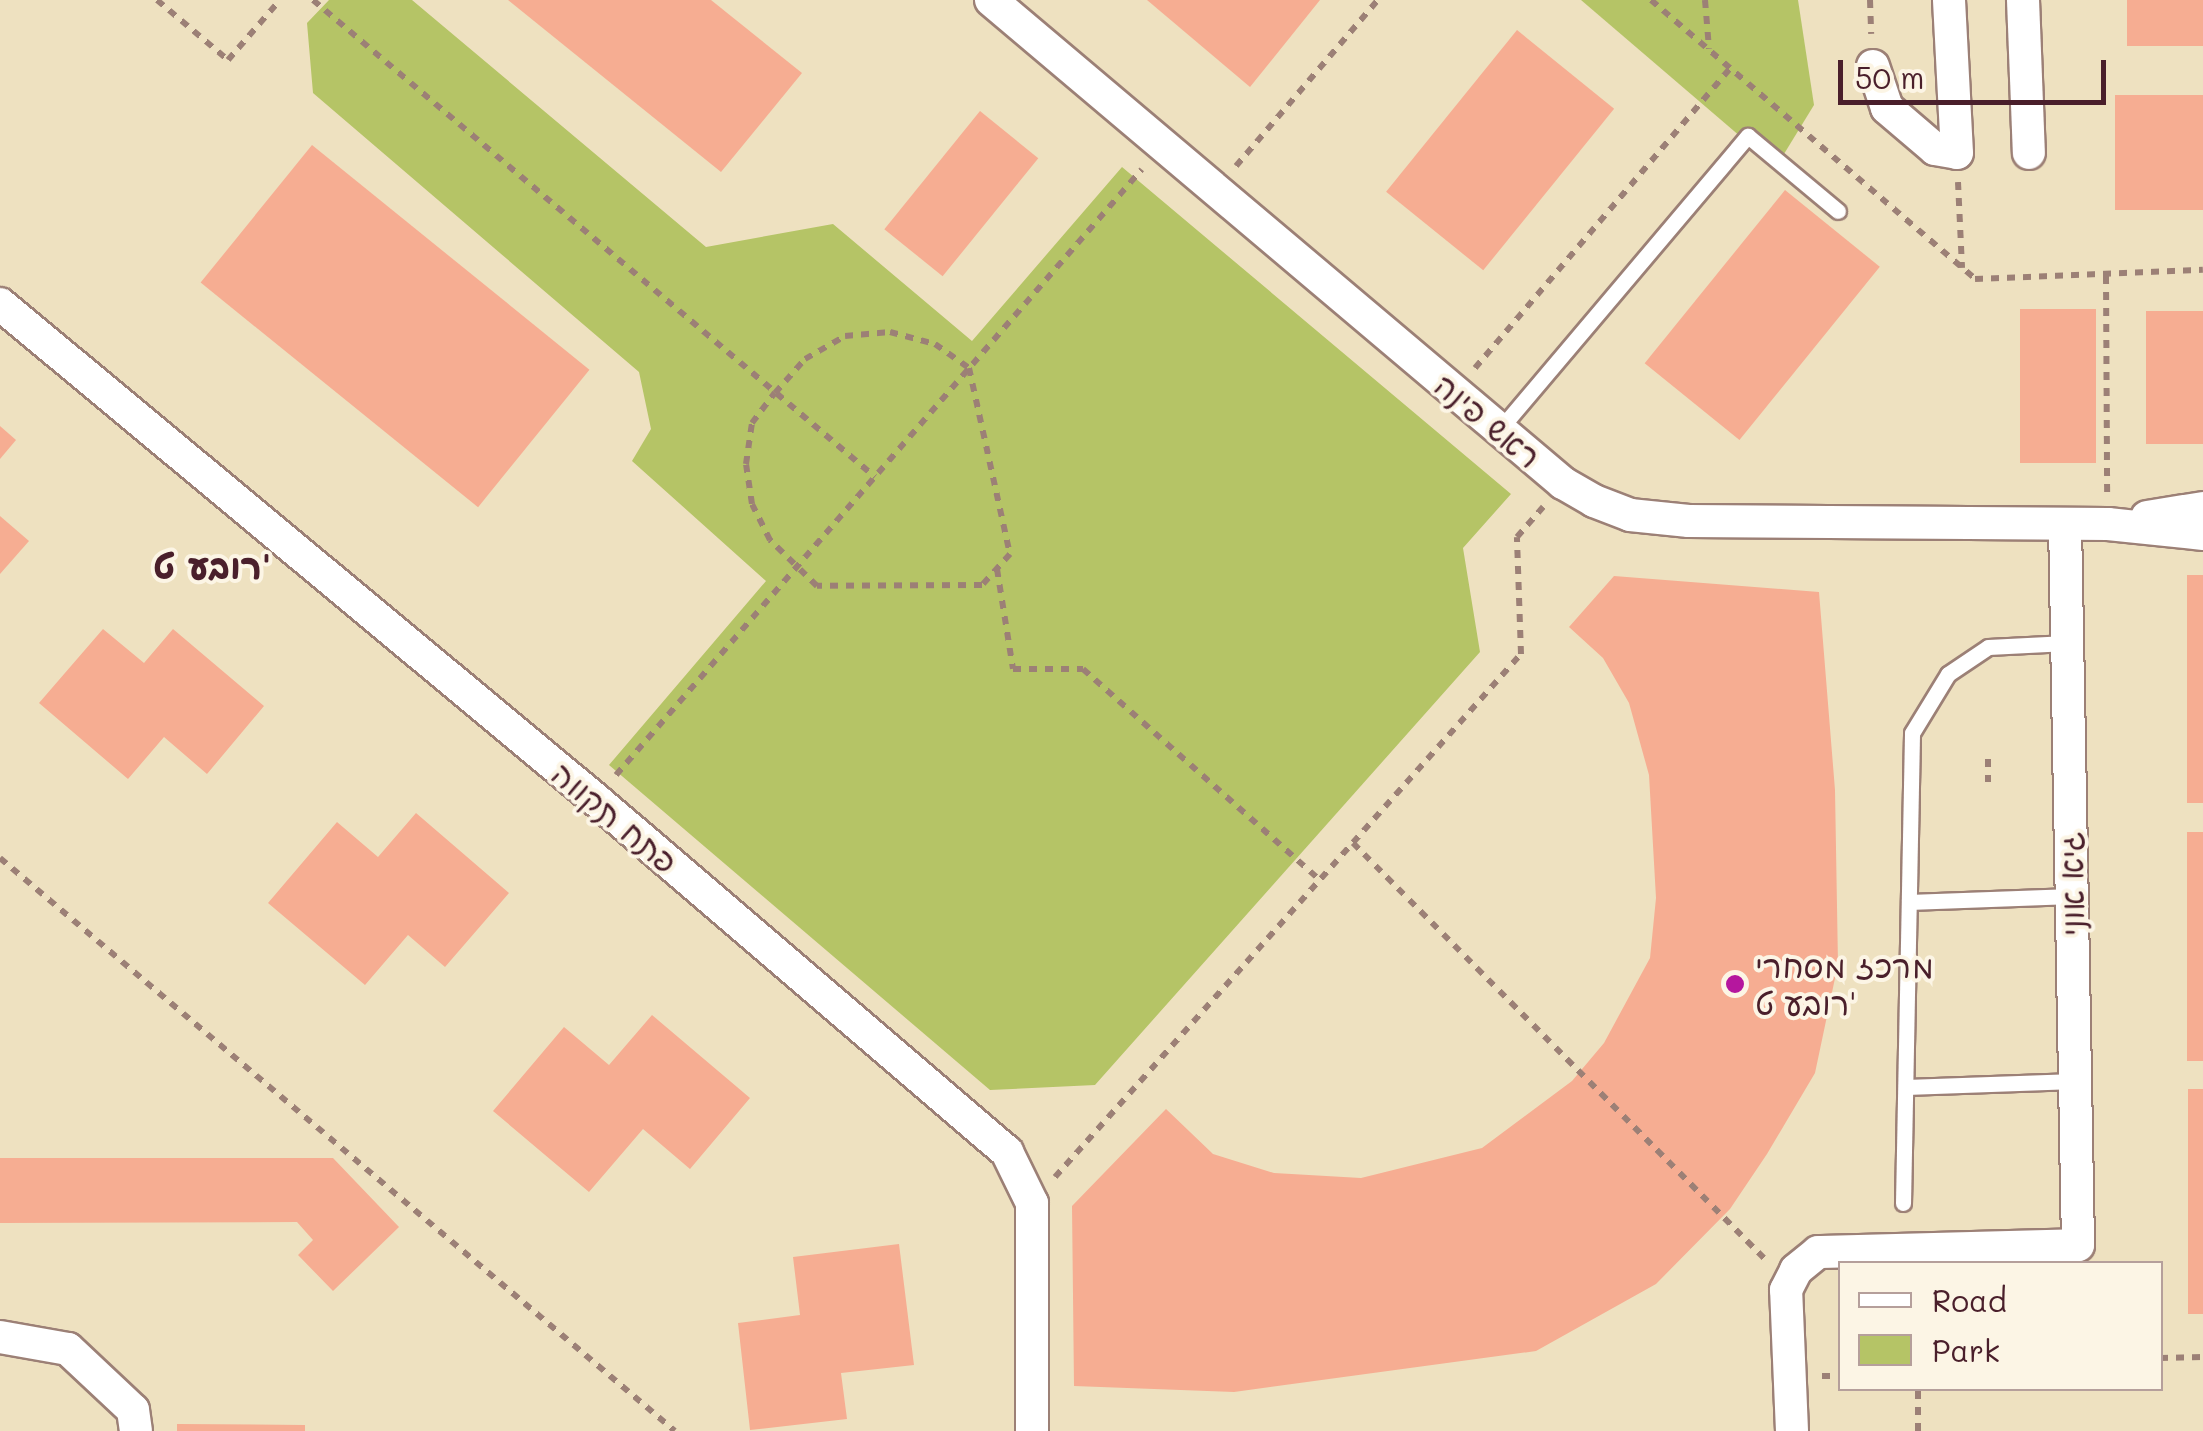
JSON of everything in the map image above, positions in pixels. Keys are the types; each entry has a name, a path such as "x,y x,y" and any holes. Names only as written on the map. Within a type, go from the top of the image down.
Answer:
{"street":[{"name":"ראש פינה","path":"991,0 1563,483 1630,515 1689,522 2108,524 2203,534"},
{"path":"1873,66 1887,108 1935,149 1957,153 1949,0"},
{"path":"2023,0 2029,153"},
{"name":"פתח תקווה","path":"0,304 595,799 1007,1152 1032,1203 1032,1431"},
{"name":"ראש פינה","path":"2108,524 2203,508"},
{"name":"גיא אוני","path":"1792,1431 1786,1290 1796,1270 1818,1252 2078,1254 2065,524"},
{"path":"0,1336 68,1349 133,1410 136,1431"}],"lane":[{"path":"1500,429 1748,136 1838,212"},
{"path":"1904,1203 1912,733 1948,674 1988,647 2067,643"},
{"path":"1909,902 2072,896"},
{"path":"1906,1087 2075,1081"}],"path":[{"path":"157,0 228,60 280,0"},
{"path":"312,0 875,477"},
{"path":"1216,190 1378,0"},
{"path":"1651,0 1974,280 2203,270"},
{"path":"1706,0 1709,50"},
{"path":"1455,391 1730,68"},
{"path":"595,799 1163,145"},
{"path":"1957,153 1962,268"},
{"path":"2106,276 2108,524"},
{"path":"890,332 934,344 969,368 1010,554 982,585 817,586 770,540 752,504 746,464 752,423 805,358 845,336 890,332"},
{"path":"1032,1203 1521,654 1517,537 1563,483"},
{"path":"997,568 1013,669 1083,669 1320,880"},
{"path":"1988,759 1988,782"},
{"path":"1353,843 1746,1240"},
{"path":"0,858 675,1431"},
{"path":"2163,1358 2203,1357"},
{"path":"1918,1391 1918,1431"}],"green space":[{"path":"329,0 412,0 706,247 833,224 972,341 1122,167 1511,494 1463,548 1480,652 1095,1085 990,1090 609,765 766,581 632,461 651,429 639,372 313,93 307,23"},
{"path":"1581,0 1798,0 1814,105 1776,167"}],"building":[{"path":"508,0 711,0 802,73 721,172"},
{"path":"1147,0 1320,0 1250,87"},
{"path":"2127,0 2203,0 2203,46 2127,46"},
{"path":"1517,30 1614,109 1483,270 1386,192"},
{"path":"2115,95 2203,95 2203,210 2115,210"},
{"path":"980,111 1038,158 943,276 884,229"},
{"path":"312,145 589,370 478,507 201,283"},
{"path":"1785,190 1880,267 1739,440 1645,363"},
{"path":"2020,309 2096,309 2096,463 2020,463"},
{"path":"2146,311 2203,311 2203,444 2146,444"},
{"path":"0,426 16,440 0,459"},
{"path":"0,516 29,541 0,574"},
{"path":"2187,575 2203,575 2203,803 2187,803"},
{"name":"מרכז מסחרי רובע ט'","path":"1614,576 1819,592 1835,790 1838,964 1815,1073 1767,1154 1730,1209 1656,1284 1536,1351 1234,1392 1074,1386 1072,1206 1166,1109 1213,1154 1274,1173 1361,1178 1482,1148 1572,1081 1604,1043 1650,958 1656,898 1649,775 1629,703 1603,658 1569,627"},
{"path":"103,629 144,663 173,629 264,706 207,774 164,737 128,779 39,703"},
{"path":"416,813 509,893 445,967 408,935 365,985 268,903 337,822 378,857"},
{"path":"2187,832 2203,832 2203,1061 2187,1061"},
{"path":"652,1015 750,1098 690,1169 643,1129 589,1192 493,1111 564,1027 609,1065"},
{"path":"2188,1089 2203,1089 2203,1314 2188,1314"},
{"path":"0,1158 333,1158 399,1227 333,1291 298,1255 313,1240 297,1222 0,1223"},
{"path":"899,1244 914,1365 841,1373 847,1419 750,1430 738,1323 800,1315 793,1257"},
{"path":"177,1424 305,1425 305,1431 177,1431"}],"place":[{"name":"מרכז מסחרי רובע ט'","path":"1735,984"}],"district":[{"name":"רובע ט'","path":"212,565"}]}
